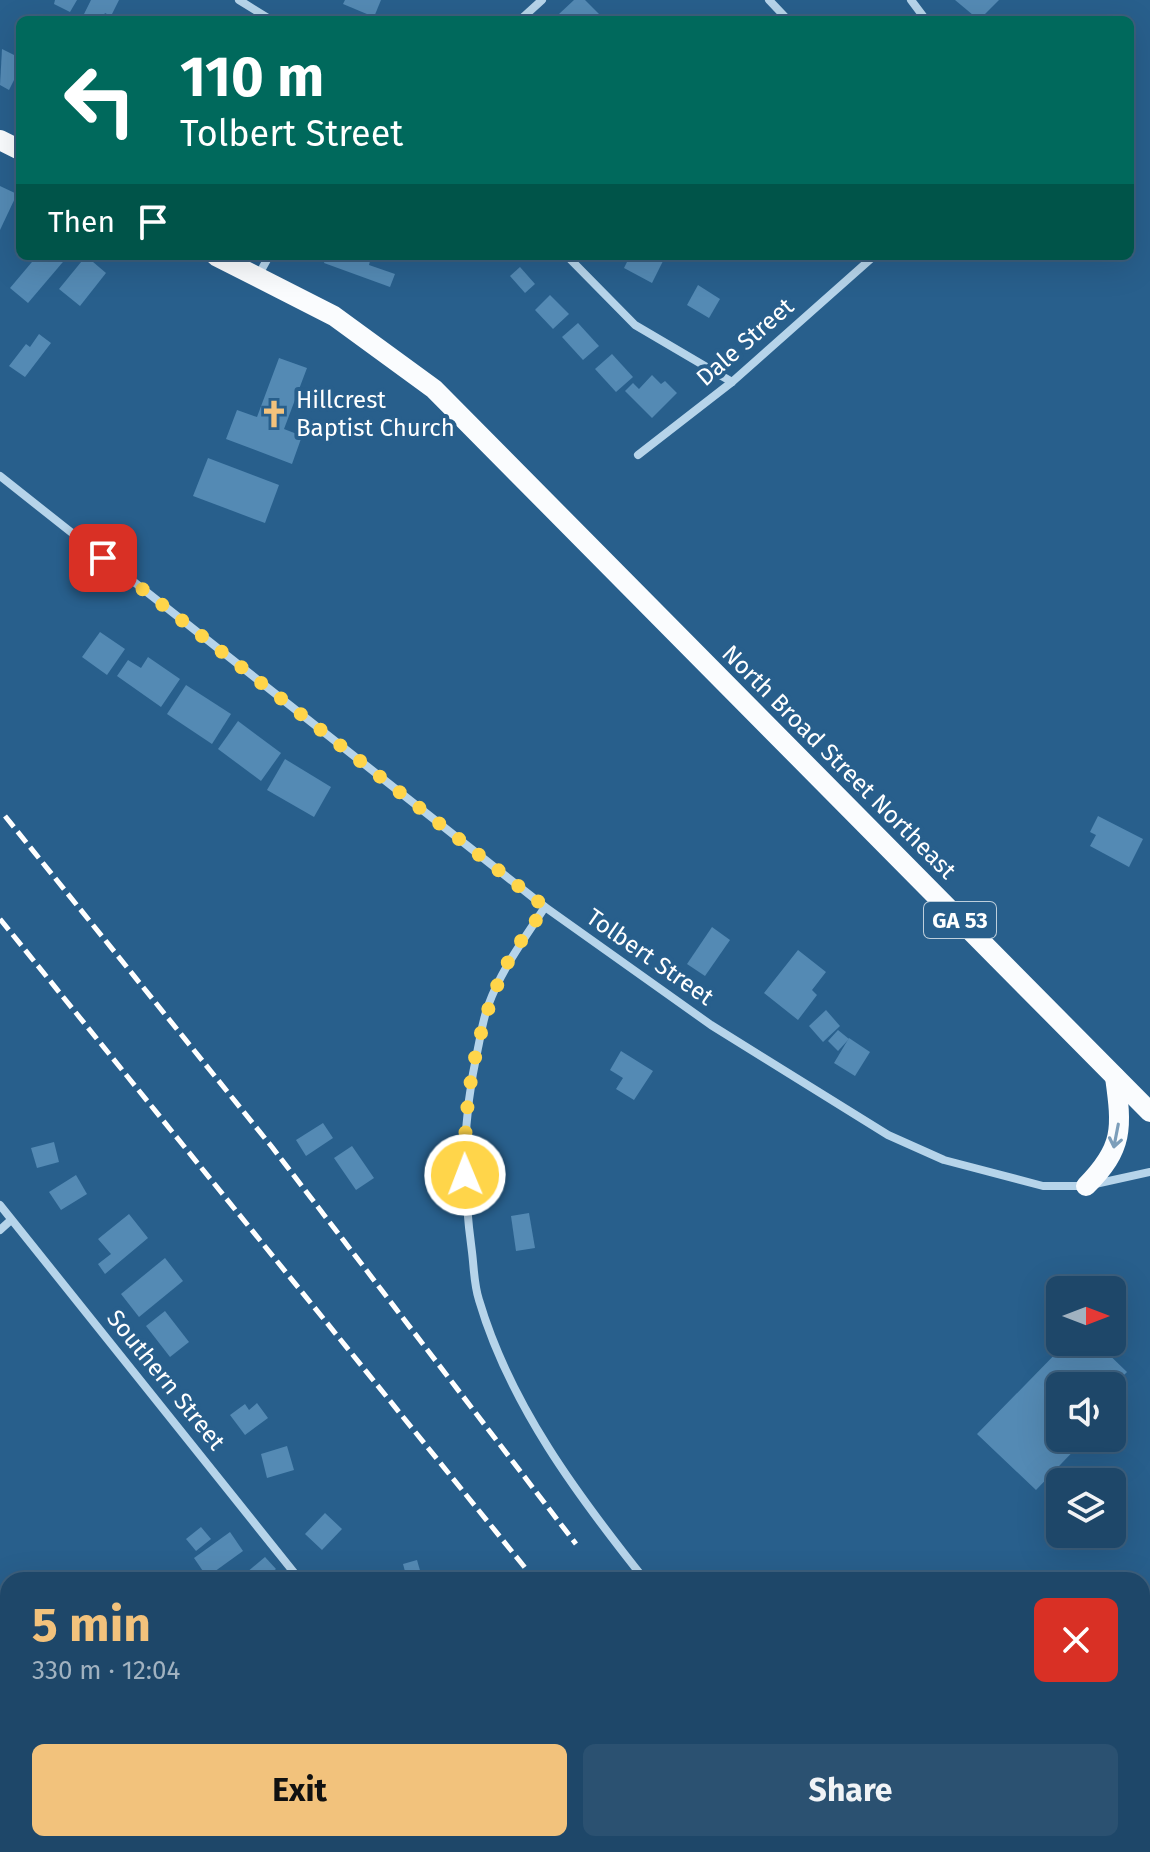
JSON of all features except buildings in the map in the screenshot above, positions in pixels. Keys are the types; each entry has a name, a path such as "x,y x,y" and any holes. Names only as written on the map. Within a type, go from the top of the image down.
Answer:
{"main road":[{"name":"GA 53","path":"224,260 258,277"},
{"name":"North Broad Street Northeast","path":"258,277 334,316 434,389 1150,1112"},
{"path":"1086,1186 1108,1164 1118,1140 1120,1112 1115,1077"}],"street":[{"path":"239,0 265,16"},
{"path":"524,16 542,0"},
{"path":"769,0 784,16"},
{"path":"258,277 267,260"},
{"path":"571,260 635,325 732,382"},
{"name":"Dale Street","path":"638,455 732,382 869,260"},
{"name":"Tolbert Street","path":"0,476 545,907 711,1025 888,1135 944,1160 1043,1186 1086,1186 1150,1172"},
{"path":"545,907 509,961 487,1008 476,1060 464,1131 465,1197 478,1298 499,1357 552,1454 593,1515 639,1572"},
{"name":"Southern Street","path":"0,1205 294,1572"},
{"path":"0,1230 11,1220"}],"railway":[{"path":"5,816 272,1147 576,1544"},
{"path":"0,919 529,1572"}],"place":[{"name":"Hillcrest Baptist Church","path":"274,414"}],"route":[{"path":"103,558 501,869 545,907 509,961 487,1008 464,1131 465,1175"}]}
